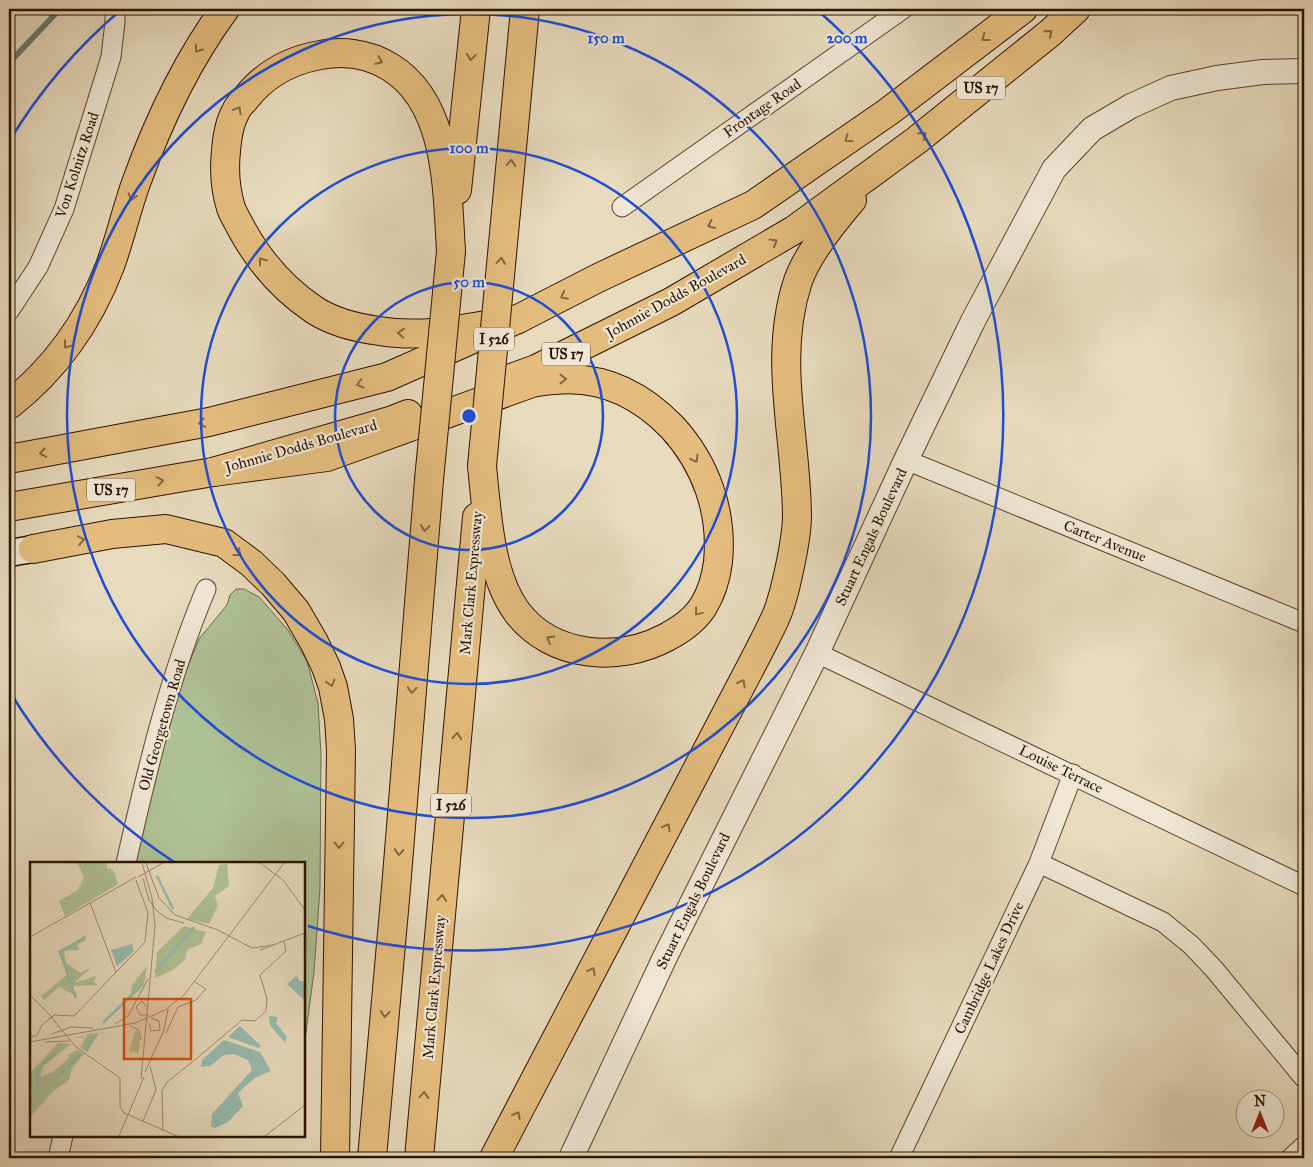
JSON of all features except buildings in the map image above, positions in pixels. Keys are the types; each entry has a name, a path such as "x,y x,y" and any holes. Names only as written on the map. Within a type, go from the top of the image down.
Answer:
{"highway":[{"path":"9,405 57,359 76,334 109,267 136,183 180,78 225,9"},
{"path":"372,1158 429,480 476,9"},
{"name":"Mark Clark Expressway","path":"419,1158 525,9"},
{"name":"US 17","path":"9,459 209,422 387,377 518,320 598,278 753,206 888,112 1023,9"},
{"name":"Johnnie Dodds Boulevard","path":"9,507 213,472 390,421 536,369 671,302 794,230 917,140 1035,45 1076,9"},
{"path":"451,251 446,173 438,134 431,114 402,74 381,61 362,54 322,54 299,60 264,78 236,110 228,133 225,160 226,187 232,209 245,235 264,264 288,290 315,310 343,323 378,331 405,334 439,333 518,320"},
{"path":"494,1158 778,613 794,548 797,519 786,392 786,353 789,323 798,280 807,260 825,234 884,164"},
{"path":"213,472 327,457 532,383 554,380 603,383 637,398 661,416 692,453 705,477 716,509 719,529 719,552 716,576 704,605 692,620 677,631 656,643 626,652 595,653 570,648 533,629 517,611 498,572 489,532 482,466"},
{"path":"21,551 112,534 166,529 224,543 273,584 296,611 314,642 326,667 340,727 335,1158"}],"street":[{"name":"Von Kolnitz Road","path":"9,311 38,267 64,209 111,57 115,9"},
{"name":"Frontage Road","path":"622,207 903,9"},
{"name":"Stuart Engals Boulevard","path":"571,1158 665,957 817,653 906,460 973,321 1054,169 1092,129 1131,106 1171,88 1217,78 1262,72 1304,71"},
{"name":"Carter Avenue","path":"906,460 1304,623"},
{"name":"Old Georgetown Road","path":"126,862 172,683 206,589"},
{"name":"Louise Terrace","path":"817,653 1304,886"},
{"name":"Cambridge Lakes Drive","path":"899,1158 1039,863 1073,774"},
{"path":"1039,863 1163,922 1191,944 1304,1078"},
{"path":"58,1158 63,1137"},
{"path":"1291,1158 1304,1146"}],"green space":[{"path":"236,589 244,589 259,597 288,630 307,661 318,703 321,755 320,888 314,972 305,1040 305,862 134,862 165,733 183,678 199,639 227,605 230,595"}],"waterway":[{"path":"9,63 60,9"}]}
